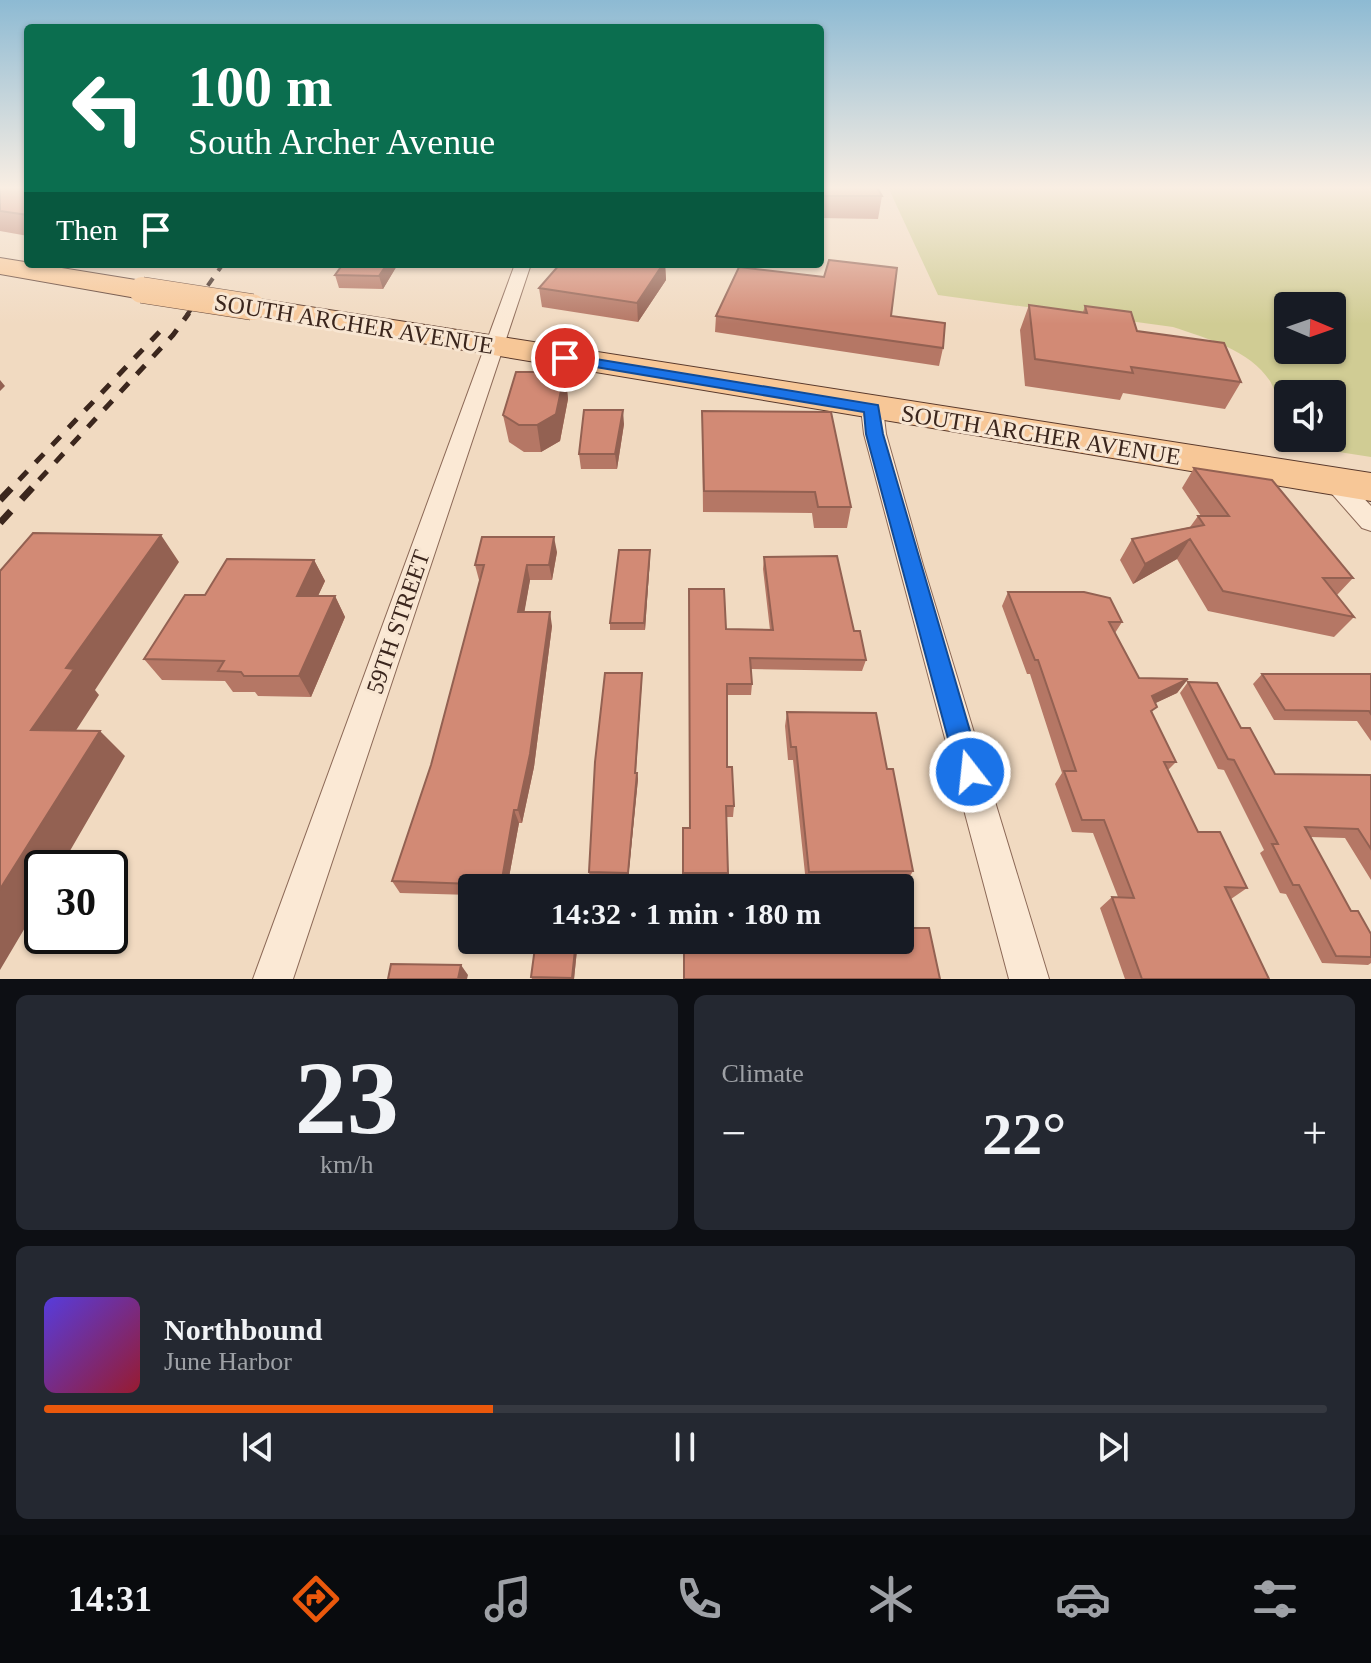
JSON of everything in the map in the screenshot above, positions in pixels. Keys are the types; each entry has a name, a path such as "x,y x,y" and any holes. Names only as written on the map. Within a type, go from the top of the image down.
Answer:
{"main road":[{"name":"SOUTH ARCHER AVENUE","path":"0,266 1371,487"}],"street":[{"name":"59TH STREET","path":"273,979 522,268"},
{"path":"872,408 875,434 906,550 1029,979"},
{"path":"1333,480 1371,522"}],"shaded area":[{"path":"909,233 1371,233 1371,457 1339,452 1346,452 1346,380 1274,380 1274,389 1251,361 1213,341 1173,327 938,295"}],"building":[{"path":"829,260 897,268 891,316 945,323 943,348 716,316 739,268 824,277"},
{"path":"340,268 384,268 379,276 335,275"},
{"path":"556,268 660,268 637,303 539,288"},
{"path":"1029,305 1087,313 1085,306 1131,312 1137,331 1224,343 1241,382 1131,367 1133,373 1035,359"},
{"path":"516,372 565,372 556,414 537,425 519,425 503,415"},
{"path":"584,410 623,410 615,454 579,454"},
{"path":"702,411 831,412 851,507 818,507 815,492 704,491"},
{"path":"1194,468 1272,480 1353,578 1323,578 1354,617 1223,591 1190,539 1145,564 1132,539 1204,525 1198,516 1229,516"},
{"path":"33,533 161,535 66,668 74,669 31,730 100,731 0,889 0,571"},
{"path":"482,537 554,537 549,565 527,565 518,612 550,612 530,754 518,810 514,810 503,874 458,874 458,883 392,881 431,765 484,565 475,565"},
{"path":"619,550 650,550 644,623 610,623"},
{"path":"837,556 854,631 860,631 866,660 750,658 752,684 727,684 727,767 732,767 734,806 726,806 728,873 683,873 683,828 690,828 689,589 724,589 726,629 773,630 764,557"},
{"path":"227,559 314,560 297,596 335,596 299,676 244,676 241,672 218,671 224,661 144,659 185,595 205,595"},
{"path":"1008,592 1084,592 1110,598 1122,622 1109,622 1139,678 1188,679 1152,696 1157,707 1151,711 1176,762 1164,762 1198,832 1220,832 1247,888 1225,887 1269,979 1142,979 1112,897 1134,898 1104,820 1082,820 1064,771 1076,771 1038,660 1035,660"},
{"path":"605,673 642,673 628,873 589,872 595,762"},
{"path":"1262,674 1371,674 1371,714 1369,711 1285,710"},
{"path":"1188,682 1217,683 1241,728 1250,728 1275,774 1371,775 1371,849 1358,829 1305,827 1351,911 1358,911 1371,934 1371,957 1336,956 1299,885 1293,885 1272,844 1278,844 1234,760 1228,759"},
{"path":"787,712 876,713 887,769 893,769 913,871 809,872 796,747 791,747"},
{"path":"914,928 929,928 940,979 684,979 684,954 914,954"},
{"path":"534,954 575,954 572,978 531,977"},
{"path":"391,964 461,965 458,979 388,979"}],"railway":[{"path":"187,315 220,268"},
{"path":"39,480 173,335 189,313"},
{"path":"19,480 165,326"},
{"path":"0,500 21,478"},
{"path":"0,523 41,478"}],"route":[{"path":"565,358 872,408 875,434 910,565 970,772"}]}
